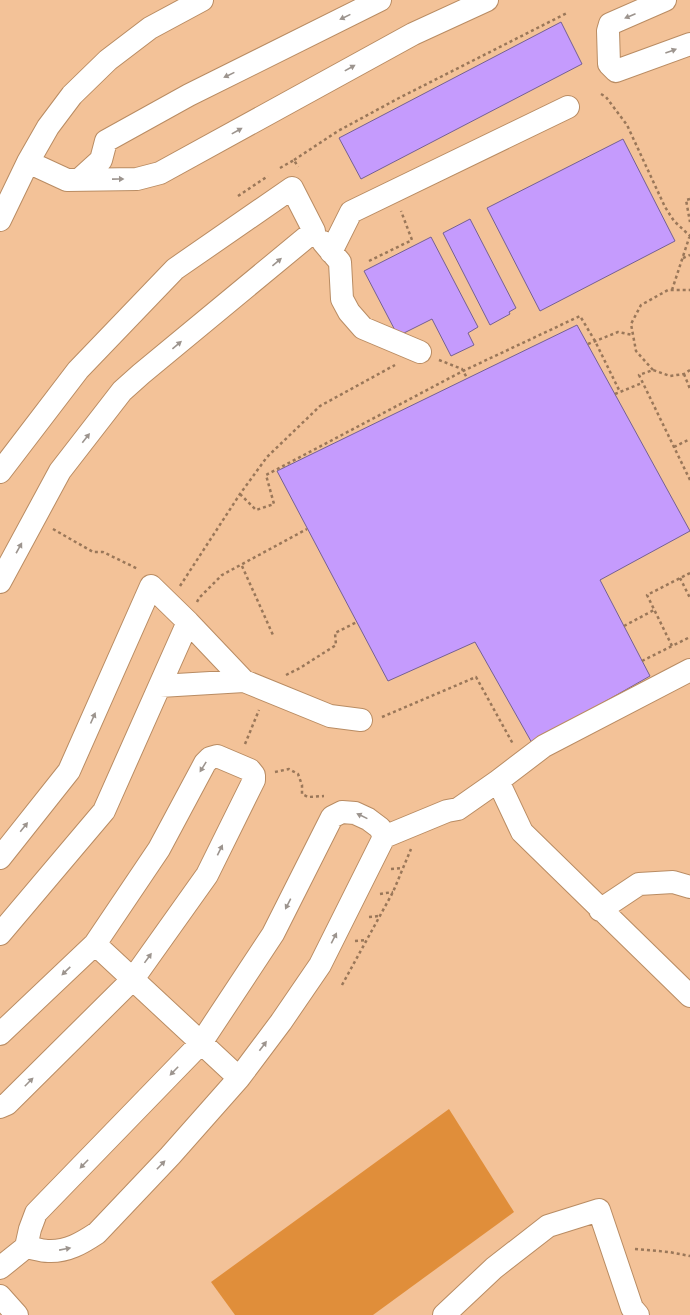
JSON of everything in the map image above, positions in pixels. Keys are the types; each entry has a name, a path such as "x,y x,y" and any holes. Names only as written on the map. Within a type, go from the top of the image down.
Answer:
{"lane":[{"path":"0,220 28,162 48,127 72,95 108,60 150,28 202,0"},
{"path":"79,180 101,160 106,141 189,95 380,0"},
{"path":"28,162 67,180 138,179 160,173 412,34 487,0"},
{"path":"665,0 610,24 608,31 609,64 616,70 690,44"},
{"path":"331,252 351,212 568,107"},
{"path":"0,472 78,370 174,269 292,188 314,231 340,262 342,299 349,312 363,328 420,352"},
{"path":"0,582 60,471 122,391 314,231"},
{"path":"0,858 69,771 151,584 188,622 256,687"},
{"path":"0,934 104,811 188,622"},
{"path":"26,1247 48,1251 67,1249 83,1243 97,1233 170,1156 239,1078 281,1022 320,965 392,834 447,811 458,809 498,782 544,746 690,670"},
{"path":"160,686 256,687 330,716 361,720"},
{"path":"0,1034 95,944 159,849 205,763 210,758 217,756 250,770 254,775 254,780 207,875 133,979 7,1104 0,1107"},
{"path":"498,782 522,832 600,910 690,996"},
{"path":"0,1268 26,1247 30,1229 36,1213 201,1043 273,934 332,817 342,812 355,813 392,834"},
{"path":"600,910 639,884 673,882 690,887"},
{"path":"95,944 239,1078"},
{"path":"444,1315 494,1268 548,1226 599,1210 632,1308 638,1315"},
{"path":"0,1296 17,1315"}],"path":[{"path":"294,160 338,131 399,98 567,13"},
{"path":"601,94 606,98 627,125 665,206 674,221 690,236 672,290"},
{"path":"369,261 412,240 393,191"},
{"path":"690,199 686,200 690,222"},
{"path":"682,258 690,256"},
{"path":"690,290 668,290 641,305 632,324 636,351 653,370 670,376 684,374 690,370"},
{"path":"240,494 256,510 274,504 266,475 463,372 580,316 595,341 620,392"},
{"path":"588,344 618,332 633,335"},
{"path":"35,519 93,552 103,552 162,591 177,591 240,494 267,458 320,406 420,352 462,369 467,378"},
{"path":"653,370 639,375 690,480"},
{"path":"684,374 690,389"},
{"path":"615,394 642,383"},
{"path":"674,447 690,439"},
{"path":"188,622 199,598 222,575 242,566 307,529"},
{"path":"242,566 273,635"},
{"path":"672,646 647,595 690,573"},
{"path":"680,578 690,598"},
{"path":"177,581 183,580"},
{"path":"624,626 654,610"},
{"path":"242,750 256,687 300,668 336,645 335,633 357,622"},
{"path":"642,661 690,637"},
{"path":"361,720 380,718 476,677 523,762"},
{"path":"272,767 274,772 289,769 298,774 302,785 302,794 308,797 317,797 330,794"},
{"path":"342,985 393,892 417,833 392,834"},
{"path":"611,1247 669,1252 690,1256"}],"shaded area":[{"path":"449,1109 514,1212 373,1315 235,1315 211,1282"}],"building":[{"path":"561,22 582,64 361,179 339,138"},
{"path":"623,139 675,241 540,311 487,208"},
{"path":"470,219 516,308 509,312 510,314 490,325 443,233"},
{"path":"431,237 478,327 468,333 474,345 451,356 432,319 398,336 364,271"},
{"path":"577,325 690,531 600,580 650,676 532,743 475,642 388,681 277,471"}]}
